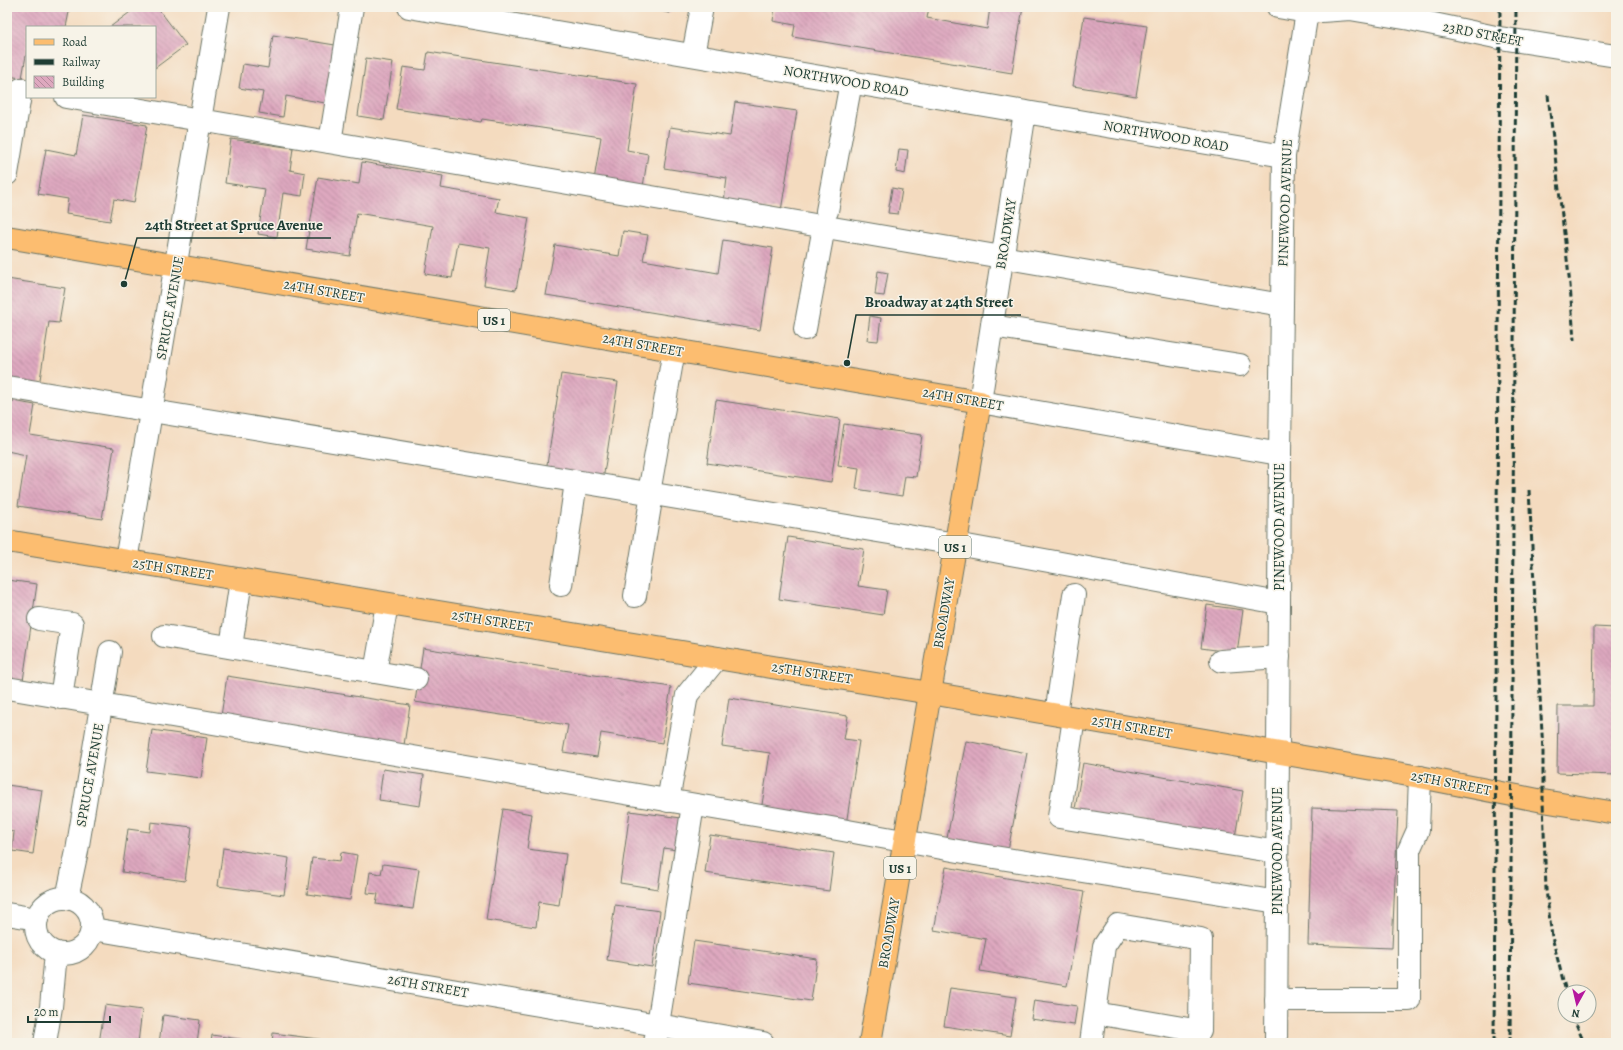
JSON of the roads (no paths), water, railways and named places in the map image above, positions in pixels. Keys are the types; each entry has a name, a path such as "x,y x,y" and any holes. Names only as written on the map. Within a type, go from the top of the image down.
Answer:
{"main road":[{"name":"24TH STREET","path":"7,238 980,402"},
{"name":"BROADWAY","path":"870,1043 980,402"},
{"name":"25TH STREET","path":"7,541 930,693 1420,777 1543,801 1616,812"}],"street":[{"name":"SPRUCE AVENUE","path":"126,561 177,266 219,7"},
{"path":"330,142 352,7"},
{"name":"NORTHWOOD ROAD","path":"409,7 1284,156"},
{"path":"692,55 702,7"},
{"name":"23RD STREET","path":"1278,7 1307,12 1350,9 1410,13 1500,38 1616,56"},
{"name":"PINEWOOD AVENUE","path":"1276,1043 1280,454 1284,156 1307,12"},
{"path":"805,329 851,82"},
{"path":"7,174 18,89"},
{"path":"72,98 330,142 825,219 1002,257 1282,305"},
{"name":"BROADWAY","path":"980,402 1025,112"},
{"path":"992,326 1240,365"},
{"path":"634,596 674,350"},
{"path":"7,387 956,544 1279,603"},
{"name":"24TH STREET","path":"980,402 1280,454"},
{"path":"561,585 576,482"},
{"path":"231,647 241,580"},
{"path":"1074,595 1059,817 1277,852"},
{"path":"375,672 387,604"},
{"path":"39,619 72,624 61,698"},
{"path":"164,636 416,679"},
{"name":"SPRUCE AVENUE","path":"67,898 77,851 110,652"},
{"path":"1221,661 1279,657"},
{"path":"668,801 687,695 717,658"},
{"path":"7,688 975,854 1277,902"},
{"path":"1276,1000 1409,1000 1410,850 1418,830 1420,777"},
{"path":"657,1034 693,805"},
{"path":"67,898 76,900 83,904 89,912 93,929 91,937 80,950 68,954 56,953 48,949 38,936 36,928 37,919 39,912 44,905 51,900 67,898"},
{"path":"7,914 37,919"},
{"path":"1091,1043 1094,1013 1104,946 1118,925 1201,939 1200,1031 1094,1013"},
{"name":"26TH STREET","path":"93,929 657,1034 763,1043"},
{"path":"45,1043 51,1007 56,953"}],"railway":[{"path":"1494,1043 1500,7"},
{"path":"1510,1043 1516,7"},
{"path":"1548,95 1570,285 1574,340"},
{"path":"1529,490 1543,752 1546,890 1552,937 1564,984"},
{"path":"1576,1024 1584,1043"}],"place":[{"name":"24th Street at Spruce Avenue","path":"124,284"},
{"name":"Broadway at 24th Street","path":"847,363"}]}
